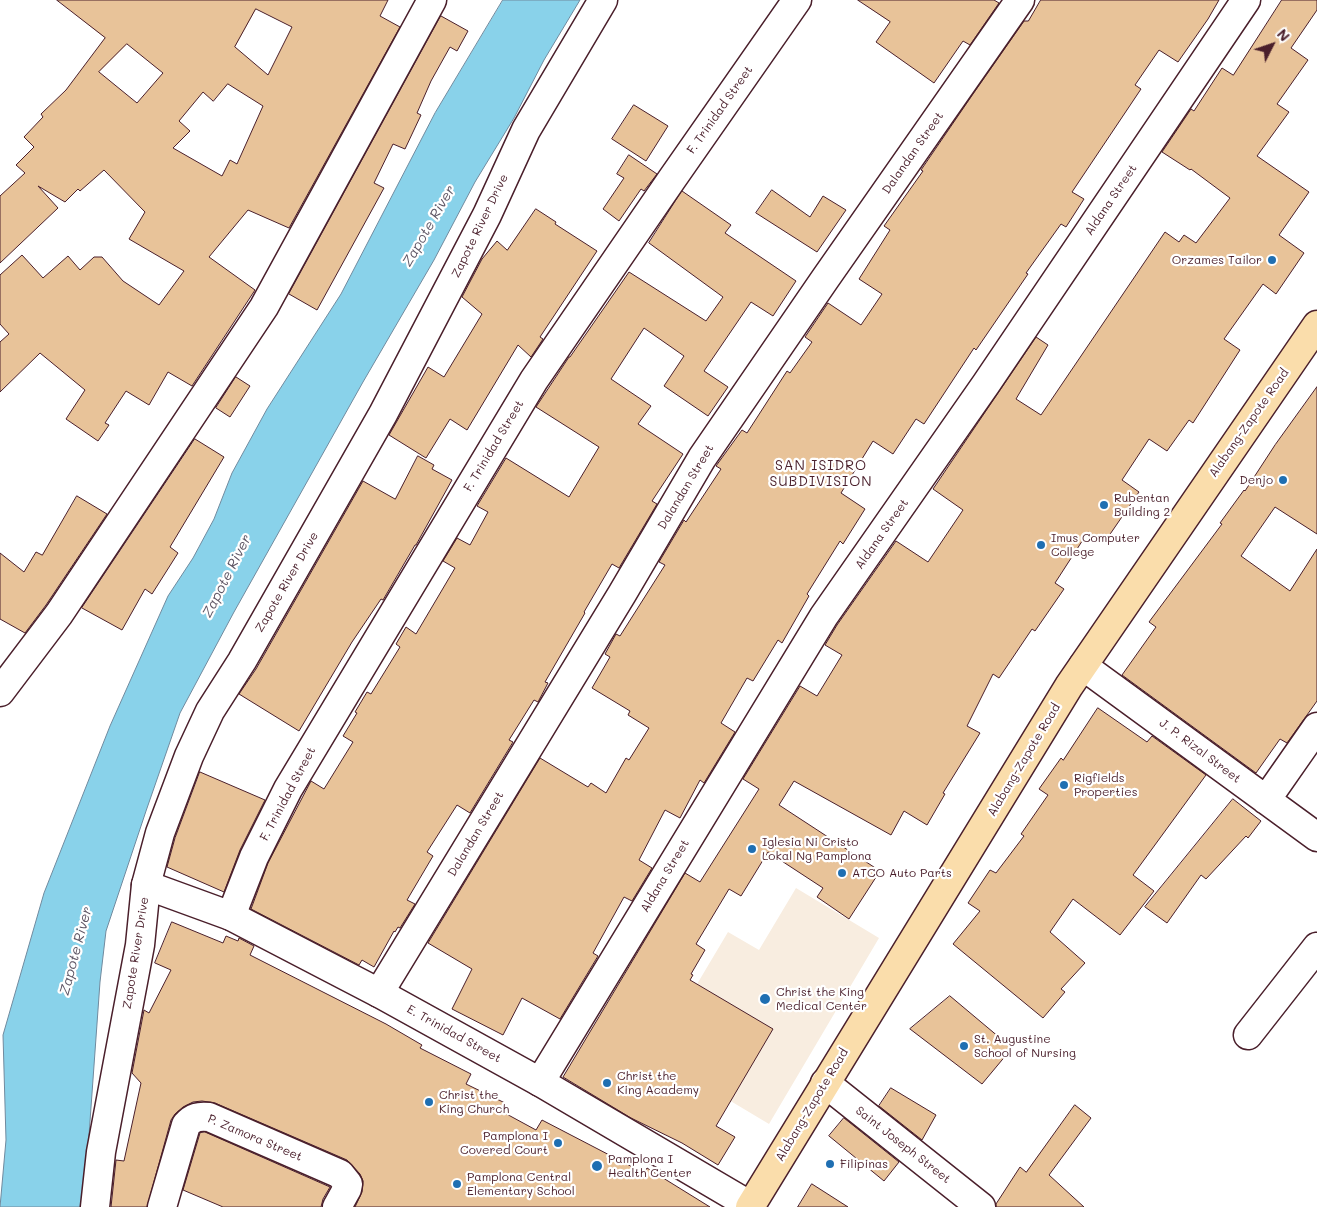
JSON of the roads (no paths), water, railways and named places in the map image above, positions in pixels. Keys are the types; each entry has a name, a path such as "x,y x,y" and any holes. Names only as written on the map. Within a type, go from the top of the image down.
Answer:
{"highway":[{"name":"Alabang-Zapote Road","path":"750,1206 1069,686 1317,325"}],"street":[{"path":"0,692 59,614 264,306 432,0"},
{"name":"Zapote River Drive","path":"95,1207 101,1152 140,946 146,885 160,833 189,756 210,711 242,661 383,414 487,215 526,130 603,0"},
{"name":"F. Trinidad Street","path":"231,916 254,857 288,789 534,380 797,0"},
{"name":"Dalandan Street","path":"379,993 617,603 702,458 830,271 1020,0"},
{"name":"Aldana Street","path":"540,1082 824,616 986,384 1246,0"},
{"name":"J. P. Rizal Street","path":"1083,666 1317,837"},
{"path":"1266,800 1317,727"},
{"name":"E. Trinidad Street","path":"146,885 231,916 379,993 540,1082 750,1206"},
{"path":"1248,1034 1317,947"},
{"name":"Saint Joseph Street","path":"825,1083 981,1207"},
{"name":"P. Zamora Street","path":"162,1207 186,1125 190,1120 202,1116 209,1117 340,1174 348,1184 337,1207"}],"water":[{"name":"Zapote River","path":"503,0 580,0 544,60 514,118 475,182 434,260 234,612 180,713 106,931 100,982 82,1207 0,1207 6,1140 3,1035 44,893 110,726 168,596 193,558 214,519 232,473 267,409 341,294 435,113"}],"place":[{"name":"Orzames Tailor","path":"1272,260"},
{"name":"Denjo","path":"1283,480"},
{"name":"Rubentan Building 2","path":"1104,505"},
{"name":"Imus Computer College","path":"1041,545"},
{"name":"Rigfields Properties","path":"1064,785"},
{"name":"Iglesia Ni Cristo Lokal Ng Pamplona","path":"752,849"},
{"name":"ATCO Auto Parts","path":"842,873"},
{"name":"Christ the King Medical Center","path":"765,999"},
{"name":"St. Augustine School of Nursing","path":"964,1046"},
{"name":"Christ the King Academy","path":"607,1083"},
{"name":"Christ the King Church","path":"429,1102"},
{"name":"Pamplona I Covered Court","path":"558,1143"},
{"name":"Filipinas","path":"830,1164"},
{"name":"Pamplona I Health Center","path":"597,1166"},
{"name":"Pamplona Central Elementary School","path":"457,1184"}],"district":[{"name":"SAN ISIDRO SUBDIVISION","path":"821,474"}]}
